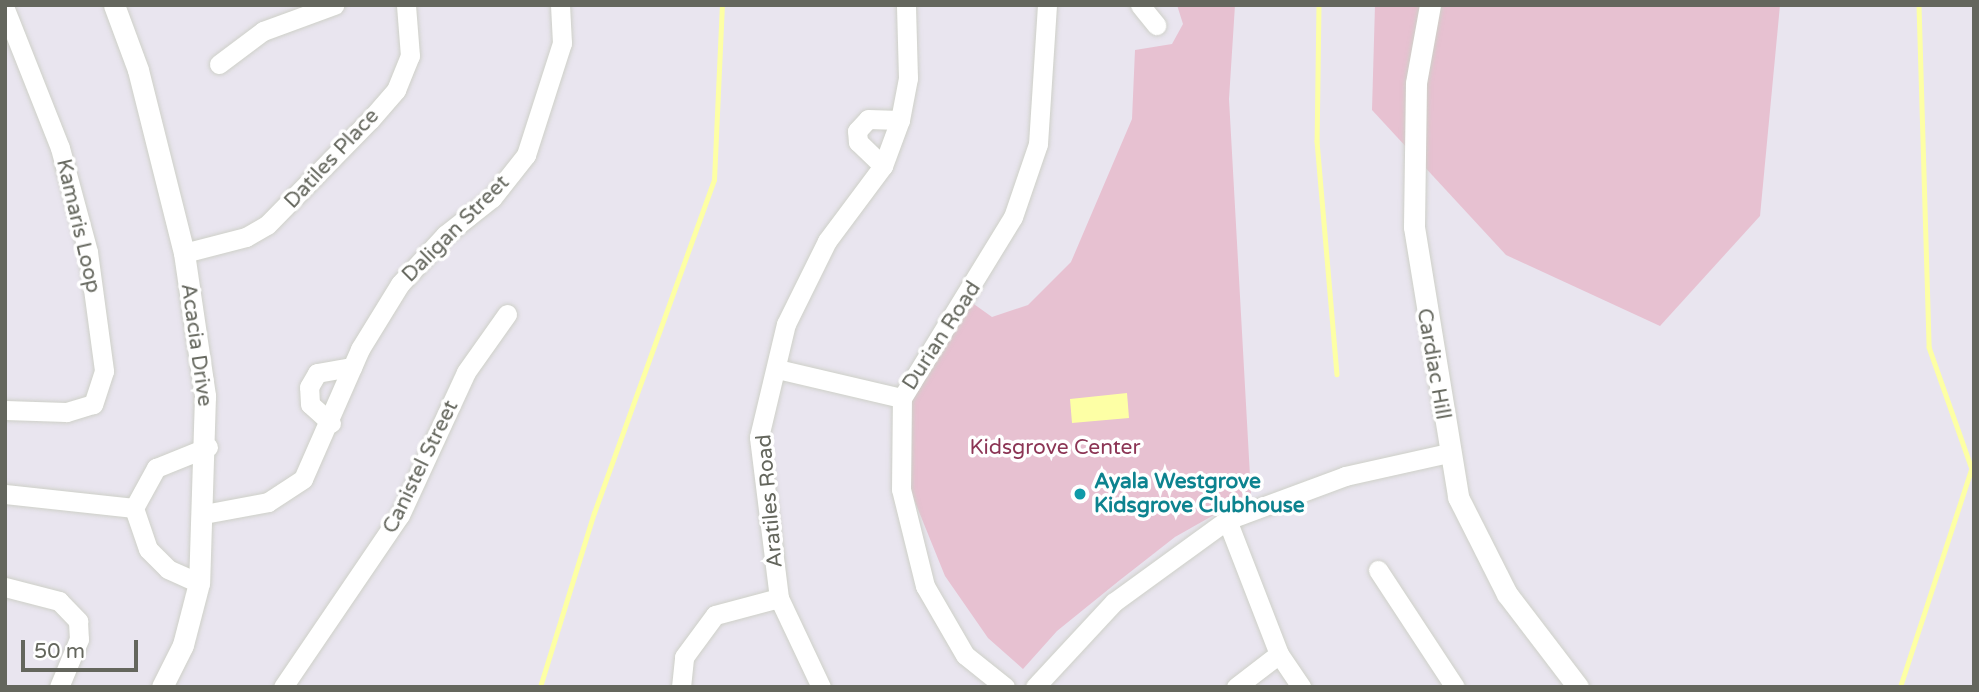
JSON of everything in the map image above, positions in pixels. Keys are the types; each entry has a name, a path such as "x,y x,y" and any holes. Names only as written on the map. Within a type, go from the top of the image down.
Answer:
{"main road":[{"name":"Acacia Drive","path":"114,5 138,70 184,253 208,447 200,583 183,645 162,687"},
{"name":"Cardiac Hill","path":"1430,5 1416,83 1413,227 1449,453 1479,545 1507,594 1578,687"}],"street":[{"path":"219,64 262,31 334,5"},
{"name":"Datiles Place","path":"184,253 246,237 267,225 370,120 396,90 410,56 407,5"},
{"name":"Daligan Street","path":"204,514 268,502 303,479 331,423 352,368 400,284 445,235 492,198 526,155 562,43 559,5"},
{"name":"Aratiles Road","path":"821,687 779,598 759,437 786,324 827,241 883,166 900,120 908,78 906,5"},
{"name":"Durian Road","path":"1005,687 965,655 925,586 901,489 902,398 1013,217 1038,144 1047,5"},
{"path":"1140,5 1156,25"},
{"name":"Kamaris Loop","path":"5,9 60,148 88,252 104,371 93,404 66,412 5,410"},
{"path":"883,166 857,131 868,119 900,120"},
{"name":"Canistel Street","path":"283,687 394,526 466,372 507,314"},
{"path":"331,423 310,404 309,387 317,373 352,368"},
{"path":"777,369 902,398"},
{"path":"200,583 168,569 148,549 134,508 156,468 208,447"},
{"path":"1035,687 1114,602 1227,520 1345,476 1449,453"},
{"path":"5,494 134,508"},
{"path":"1227,520 1279,654 1301,687"},
{"path":"1378,570 1455,687"},
{"path":"5,587 59,601 78,621 79,639 60,687"},
{"path":"681,687 684,657 715,615 779,598"},
{"path":"1236,687 1279,654"}],"green space":[{"name":"Kidsgrove Center","path":"1177,5 1235,5 1229,99 1251,494 1175,537 1057,631 1023,669 988,638 945,576 911,492 912,401 971,302 992,317 1028,305 1071,262 1132,119 1135,50 1172,44 1183,24"},
{"path":"1375,5 1780,5 1760,216 1660,326 1506,255 1372,110"}],"shaded area":[{"path":"1127,393 1129,418 1072,423 1070,399"}],"waterway":[{"path":"540,687 594,513 714,180 722,5"},
{"path":"1319,5 1317,141 1337,374"},
{"path":"1919,5 1929,347 1971,466"},
{"path":"1900,687 1974,461"}],"place":[{"name":"Ayala Westgrove Kidsgrove Clubhouse","path":"1080,494"}]}
